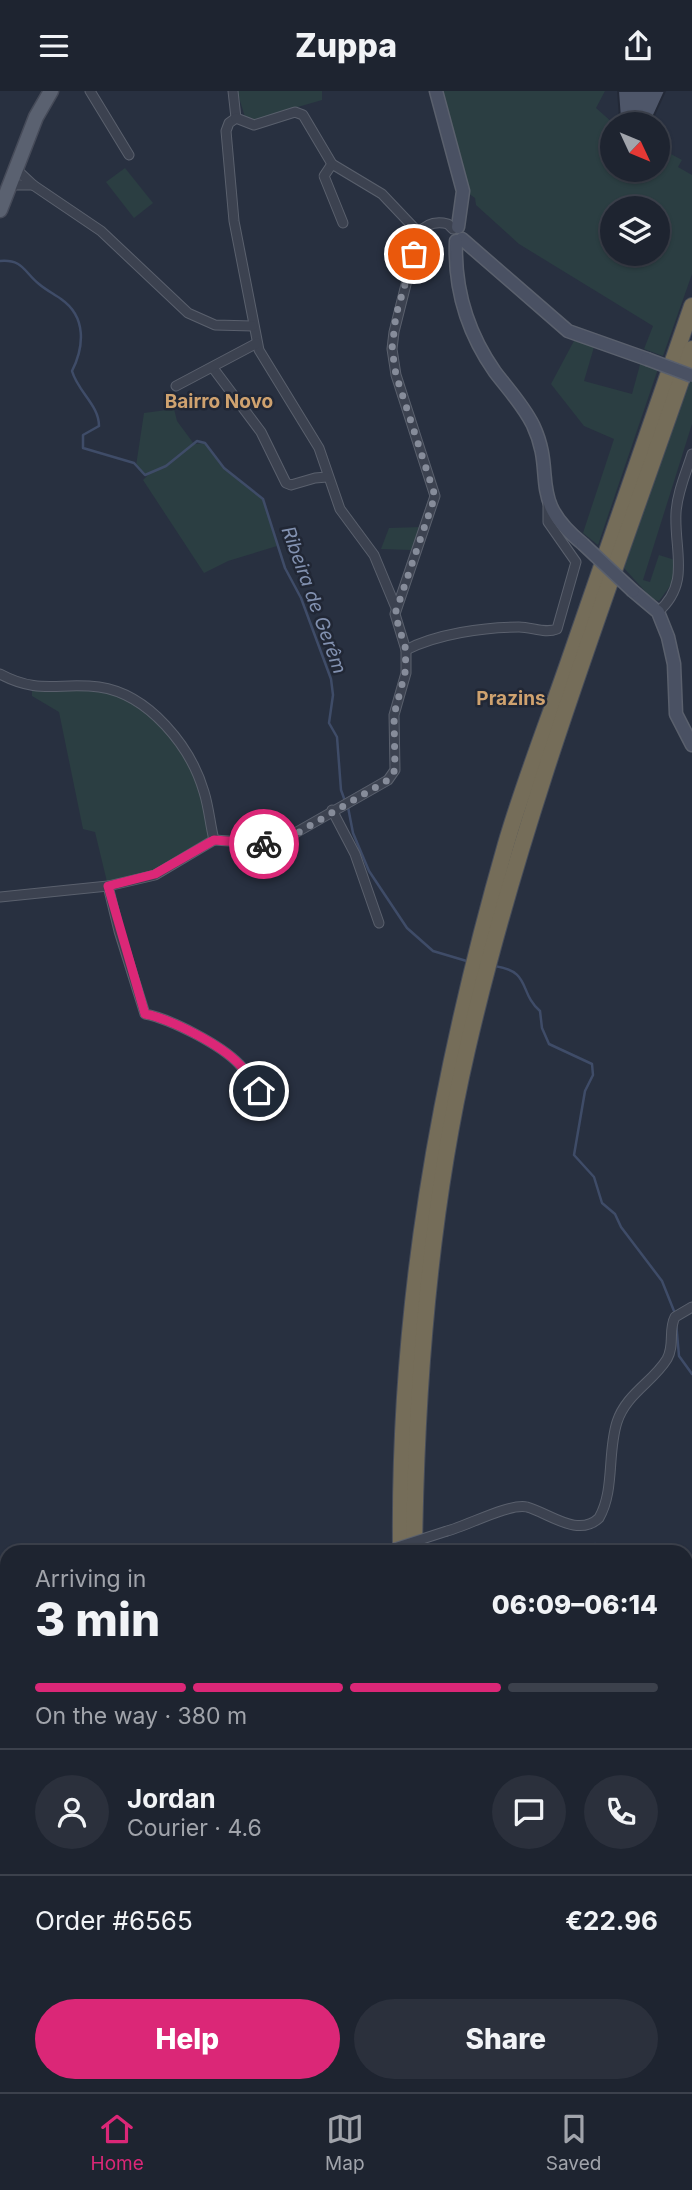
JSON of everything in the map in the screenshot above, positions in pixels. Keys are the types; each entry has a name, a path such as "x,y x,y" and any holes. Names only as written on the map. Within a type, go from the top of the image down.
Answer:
{"highway":[{"path":"401,1545 400,1489 409,1336 425,1194 514,844 692,306"},
{"path":"514,844 692,349"},
{"path":"414,1545 423,1338 460,1049"}],"main road":[{"path":"1,208 36,117 51,91"}],"street":[{"path":"90,91 129,155"},
{"path":"233,91 236,118"},
{"path":"406,650 432,638 518,627 551,631 557,629 576,562 548,522 539,444 533,425 484,354 463,309 457,280 457,234 463,191 436,91"},
{"path":"236,118 254,124 295,113 303,114 332,164 382,194 419,233"},
{"path":"236,118 229,123 226,131 229,181 257,343 272,376 319,448 342,514 374,555 397,608"},
{"path":"332,164 324,176 343,223"},
{"path":"16,169 33,185 101,230 188,313 215,325 253,326"},
{"path":"10,185 33,185"},
{"path":"0,897 108,886 155,874 214,840 276,843 388,780 395,770 394,715 405,682 406,650 395,619 435,496 396,375 392,349 396,315 419,233 425,227 437,223 448,224 568,331 692,376"},
{"path":"176,386 257,343"},
{"path":"213,368 261,432 286,483 291,485 327,477"},
{"path":"659,612 672,597 681,572 676,510 692,454"},
{"path":"548,504 559,521 659,612 674,664 676,714 692,745"},
{"path":"0,674 32,688 100,687 141,704 165,726 190,756 204,793 214,840"},
{"path":"332,810 355,854 379,923"},
{"path":"108,886 145,1014 192,1033 239,1063 259,1091"},
{"path":"404,1545 523,1506 575,1525 593,1524 603,1511 617,1421 632,1397 666,1361 670,1353 675,1317 692,1307"}],"green space":[{"path":"237,91 322,91 322,100 253,120 245,117"},
{"path":"440,91 605,91 596,108 600,112 600,182 670,182 670,154 682,160 678,167 692,175 692,274 663,356 644,349 653,326 519,244 476,205 475,198 468,193"},
{"path":"125,168 153,203 134,218 106,182"},
{"path":"575,339 594,347 584,381 632,394 641,361 659,366 598,545 583,533 614,439 584,426 551,384"},
{"path":"689,379 692,380 692,424 643,580 650,582 659,555 675,560 673,582 659,601 652,599 624,568"},
{"path":"174,409 177,421 194,444 205,443 224,468 263,499 277,546 228,561 204,573 143,480 148,475 142,474 136,466 144,413"},
{"path":"421,527 411,550 381,549 389,528"},
{"path":"100,687 141,704 190,756 214,840 155,875 108,886 95,832 83,829 59,712 32,696 32,688"}],"building":[{"path":"618,91 665,91 655,112 620,112"}],"waterway":[{"name":"Ribeira de Gerêm","path":"0,261 14,262 22,267 39,284 69,306 79,323 81,342 72,371 96,411 99,426 83,435 83,448 134,463 145,475 166,466 197,441 205,443 224,468 263,499 285,568 301,598 331,679 333,695 329,723 337,737 341,790 345,801"},
{"name":"Ribeira de Gerêm","path":"348,807 353,833 369,871 407,928 433,951 470,962"},
{"name":"Ribeira de Gerêm","path":"494,966 514,972 519,977 533,1004 540,1011 542,1028 549,1044 592,1064 593,1075 585,1091 574,1155 594,1177 602,1203 615,1214 621,1227 662,1281 674,1311"},
{"name":"Ribeira de Gerêm","path":"676,1322 679,1356 692,1374"}],"way so far":[{"path":"264,844 276,843 294,835 332,810 388,780 395,770 394,715 405,682 406,650 395,614 421,544 435,496 393,362 396,315 414,254"}],"district":[{"name":"Bairro Novo","path":"219,401"},
{"name":"Prazins","path":"511,698"}],"route":[{"path":"259,1091 239,1063 192,1033 145,1014 108,886 155,874 194,854 214,840 264,844"}]}
